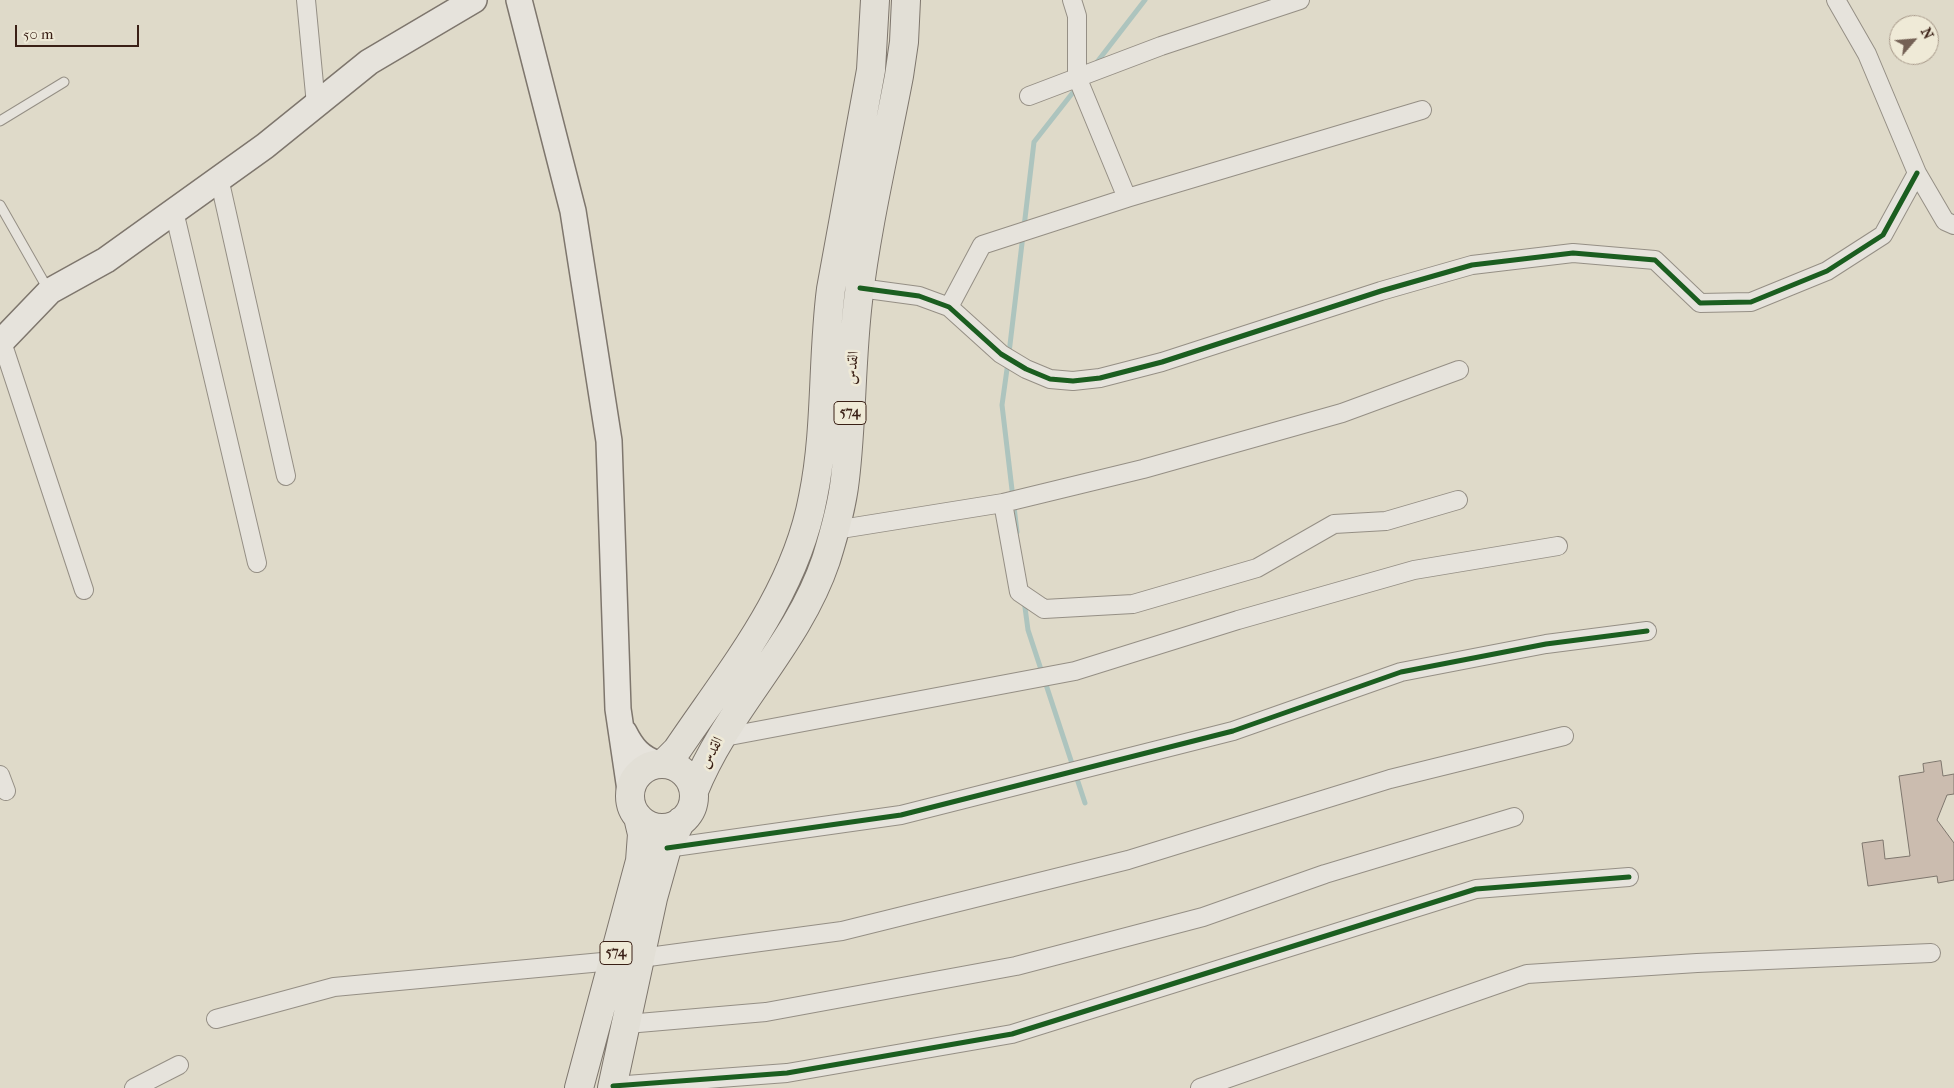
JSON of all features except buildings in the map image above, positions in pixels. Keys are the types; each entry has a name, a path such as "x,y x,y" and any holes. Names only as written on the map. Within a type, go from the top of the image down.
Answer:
{"main road":[{"name":"القدس","path":"660,764 677,750 752,642 781,591 805,532 820,460 826,325 871,70 874,0"},
{"name":"القدس","path":"694,791 703,767 719,738 781,648 801,615 825,562 835,530 845,480 860,288 899,76 904,42 906,0"},
{"name":"574","path":"579,1088 640,861 642,840 638,817 630,800 630,790 640,772 648,766 660,764"},
{"path":"660,764 678,768 686,774 694,791"},
{"name":"574","path":"612,1087 653,898 667,848 681,821 691,809 694,791"},
{"path":"638,817 646,824 657,827 668,827 681,821"}],"street":[{"path":"306,0 316,104"},
{"path":"84,590 1,343 50,291 106,260 265,146 369,62 474,0"},
{"path":"519,0 573,212 609,441 618,709 630,790"},
{"path":"1072,0 1077,16 1077,78 1127,198"},
{"path":"1029,96 1161,46 1300,0"},
{"path":"1836,0 1867,54 1917,173 1945,221 1954,225"},
{"path":"949,307 982,245 1127,198 1422,110"},
{"path":"860,288 919,296 949,307 1001,354 1050,379 1073,381 1100,378 1162,362 1381,291 1472,265 1573,253 1655,260 1700,303 1752,302 1827,271 1884,235 1917,173"},
{"path":"219,178 286,476"},
{"path":"174,211 257,563"},
{"path":"835,530 1003,503 1142,469 1342,413 1459,370"},
{"path":"1003,503 1018,592 1044,609 1133,604 1257,568 1334,524 1386,521 1458,500"},
{"path":"719,738 1075,671 1247,618 1414,570 1558,546"},
{"path":"667,848 901,815 1233,732 1401,672 1546,644 1648,631"},
{"path":"620,725 637,753 644,759 660,764"},
{"path":"640,958 852,928 1128,860 1390,779 1564,736"},
{"path":"626,1024 766,1012 1016,966 1203,917 1325,874 1514,817"},
{"path":"612,1087 787,1073 1012,1034 1476,889 1629,876"},
{"path":"1200,1088 1527,974 1698,963 1931,953"},
{"path":"216,1019 334,987 614,961"},
{"path":"134,1088 179,1065"}],"lane":[{"path":"0,121 64,82"},
{"path":"0,205 50,291"}],"waterway":[{"path":"1094,66 1145,0"},
{"path":"1024,227 1034,142 1078,86"},
{"path":"1009,353 1023,235"},
{"path":"1008,362 1002,405 1017,532"},
{"path":"1024,600 1028,630 1085,803"}],"cycle path":[{"path":"860,288 919,296 949,307 1001,354 1026,369 1050,379 1073,381 1100,378 1162,362 1381,291 1472,265 1573,253 1655,260 1700,303 1751,302 1827,271 1883,235 1917,173"},
{"path":"667,848 901,815 1233,731 1401,672 1546,644 1647,631"},
{"path":"613,1086 787,1073 1012,1034 1476,889 1629,877"}]}
